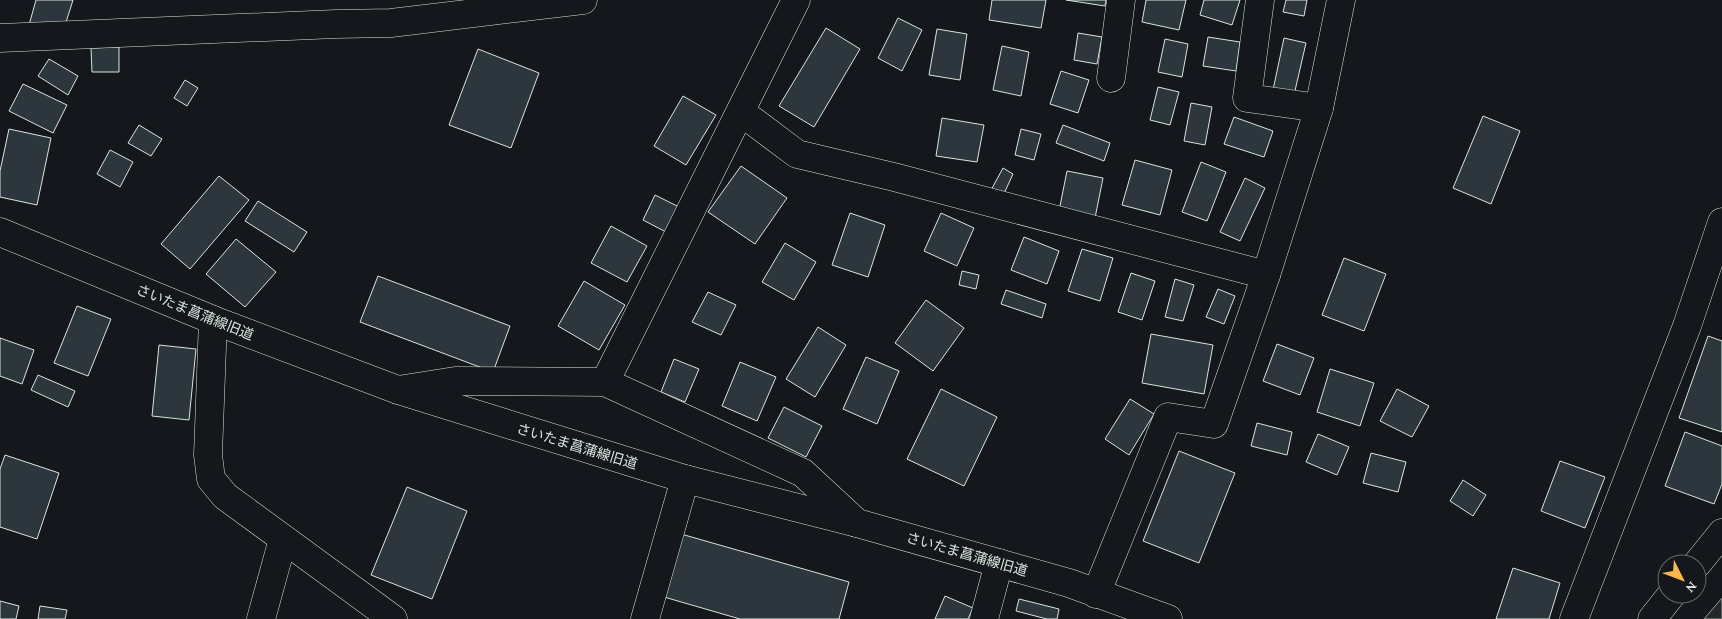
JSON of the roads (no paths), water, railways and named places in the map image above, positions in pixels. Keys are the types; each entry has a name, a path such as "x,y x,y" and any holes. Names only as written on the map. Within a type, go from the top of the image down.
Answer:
{"street":[{"path":"0,38 336,24 391,24 583,0"},
{"path":"605,382 796,0"},
{"path":"1111,78 1121,0"},
{"path":"1260,0 1247,98 1319,108"},
{"path":"1096,594 1168,417 1214,424 1266,275 1319,108 1341,0"},
{"path":"741,112 797,154 894,177 1266,275"},
{"path":"1574,619 1687,326 1722,222"},
{"name":"さいたま菖蒲線旧道","path":"0,232 212,320 398,390 685,479 857,523 998,563 1168,619"},
{"path":"212,320 208,455 211,479 225,496 393,619"},
{"path":"398,390 455,381 605,382 803,473 857,523"},
{"path":"645,619 685,479"},
{"path":"1704,554 1722,533"},
{"path":"261,619 283,539"},
{"path":"984,619 998,563"},
{"path":"1652,619 1664,604"}]}
